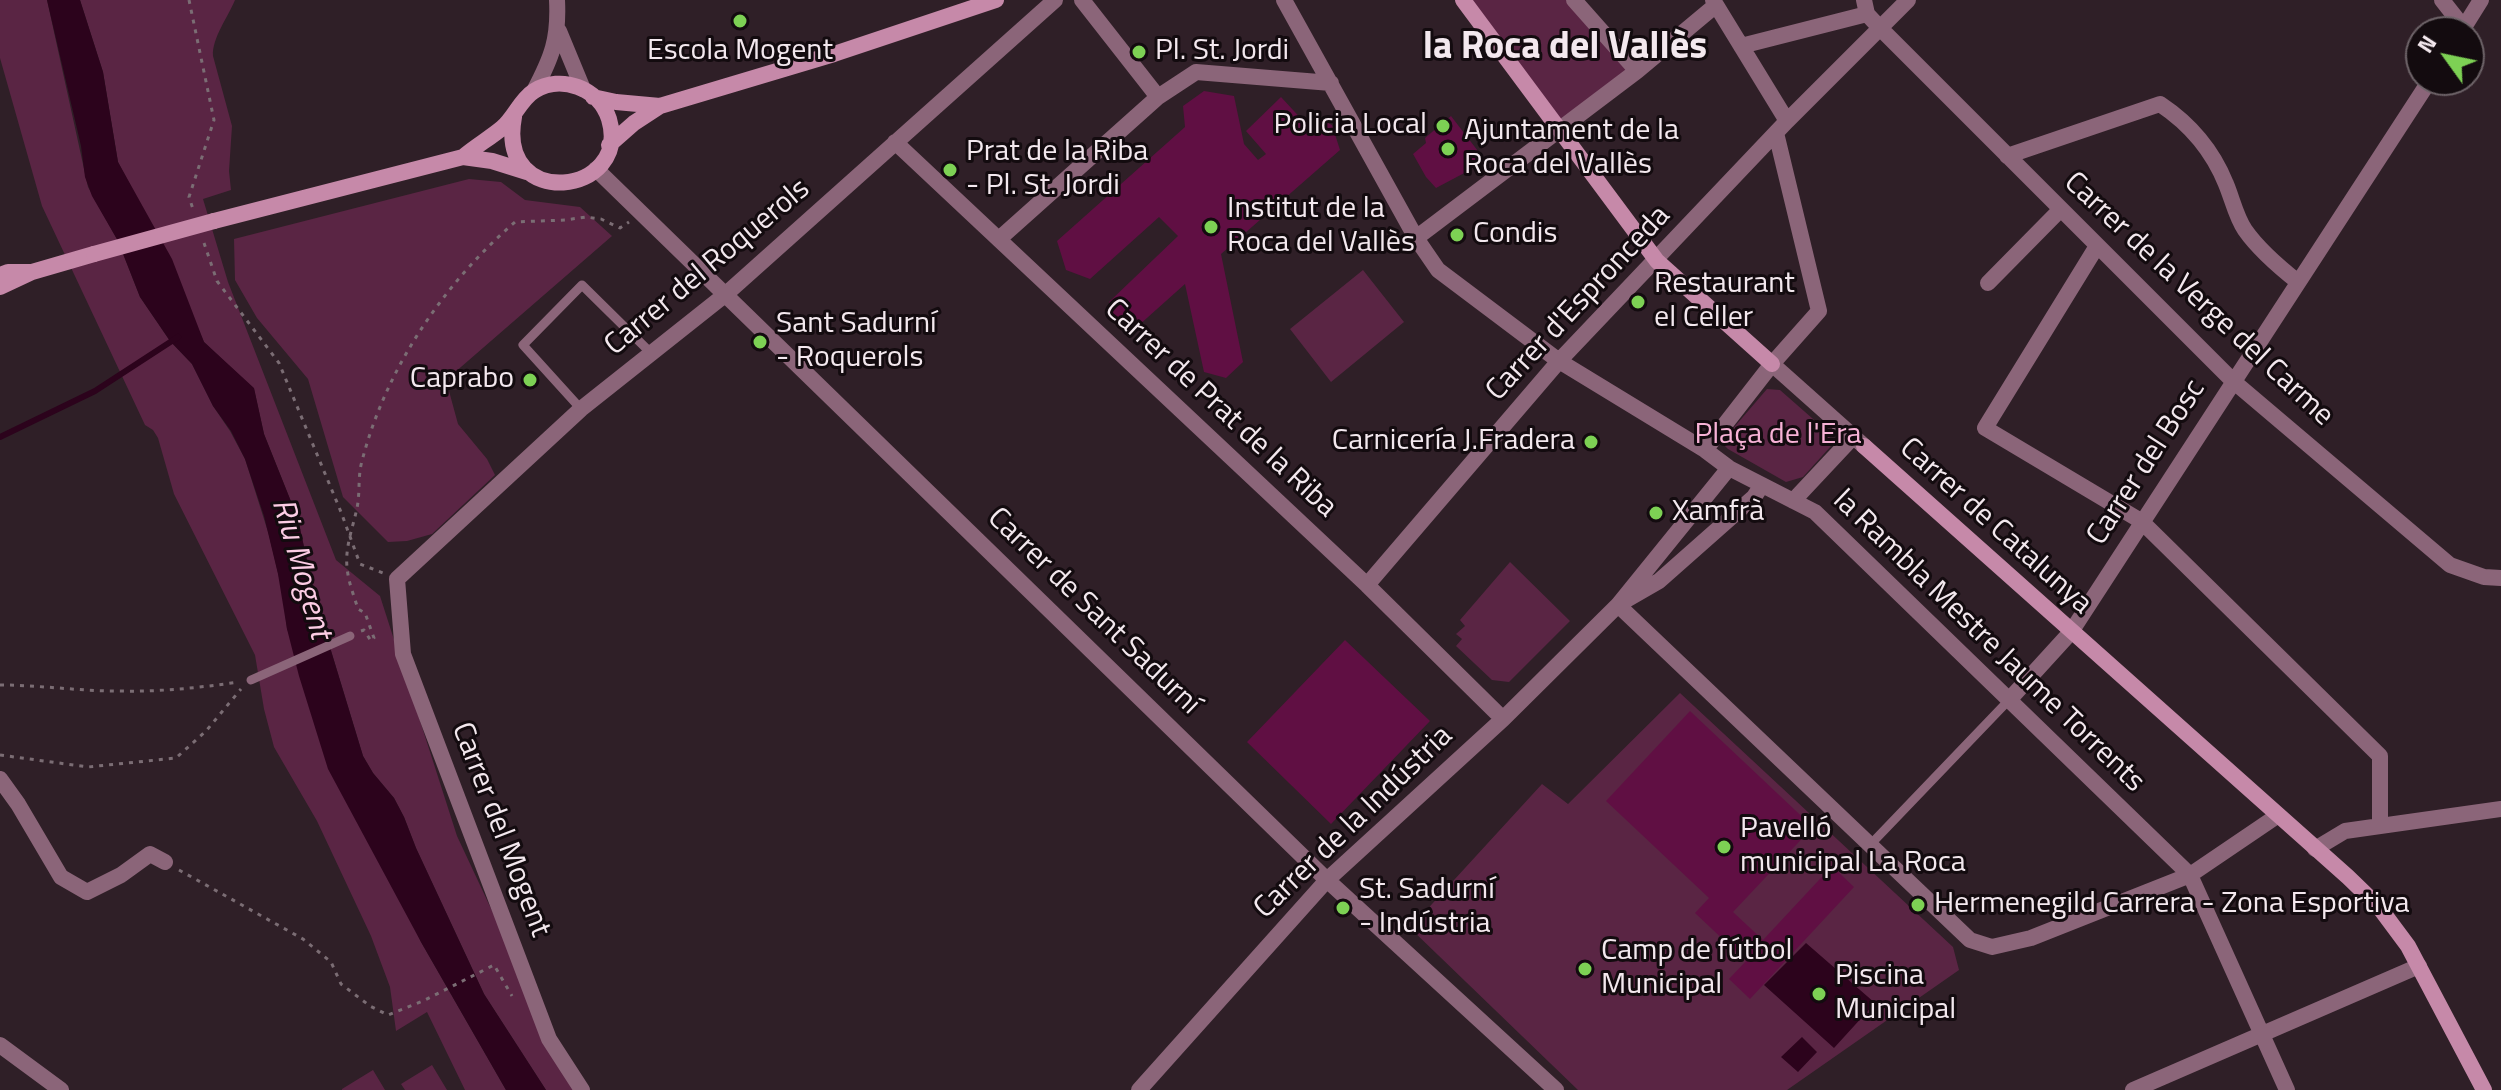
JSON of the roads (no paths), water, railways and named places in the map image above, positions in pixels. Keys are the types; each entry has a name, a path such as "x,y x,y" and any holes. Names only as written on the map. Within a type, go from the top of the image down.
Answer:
{"street":[{"path":"557,0 558,29 552,58 534,91 522,102 510,134 512,148 524,169 542,181 568,184 580,180 602,163 609,145 610,123 601,103 588,93 558,29"},
{"path":"609,145 660,106 834,54 996,0"},
{"name":"Carrer del Roquerols","path":"397,579 581,409 726,294 1055,0"},
{"path":"1082,0 1158,97"},
{"name":"la Rambla Mestre Jaume Torrents","path":"1284,0 1416,238 1438,270 1559,361 1705,450 1729,468 1815,512 2190,875 2287,1090"},
{"name":"Carrer de Catalunya","path":"1463,0 1657,261 2379,907 2408,946 2484,1090"},
{"path":"1574,0 1637,71"},
{"name":"Carrer d'Espronceda","path":"1367,585 1559,361 1908,0"},
{"path":"1416,238 1637,71 1715,2 1782,127 1819,311 1772,364 1705,450"},
{"path":"1741,46 1866,7"},
{"name":"Carrer de la Verge del Carme","path":"1866,7 1880,28 2233,381 2450,565 2484,577 2501,578"},
{"path":"999,239 1158,97 1196,72 1331,83"},
{"path":"534,91 562,83 616,102 660,106"},
{"name":"Carrer del Bosc","path":"2009,700 2071,632 2420,96"},
{"path":"2007,156 2160,104 2179,117 2207,145 2244,229 2272,261 2298,282"},
{"path":"463,157 514,117"},
{"name":"Carrer de Prat de la Riba","path":"895,142 1367,585 1503,719"},
{"path":"0,287 32,272 94,254 463,157 492,161 530,173"},
{"name":"Carrer de Sant Sadurní","path":"596,169 1327,880 1556,1090"},
{"path":"1988,283 2060,210"},
{"path":"2097,246 1985,428 2141,521 2380,756 2380,825"},
{"path":"0,275 32,272"},
{"path":"1793,501 1859,442"},
{"name":"Carrer de la Indústria","path":"1139,1090 1327,880 1503,719 1618,605 1729,468"},
{"name":"Carrer de la Indústria","path":"1618,605 1659,581 1754,497 1762,485"},
{"name":"Carrer del Mogent","path":"397,579 403,654 549,1039 582,1090"},
{"path":"1618,605 1970,940 1992,947 2031,938 2190,875 2277,816"},
{"path":"0,779 61,877 87,892 121,875 150,854 165,862"},
{"path":"2315,849 2345,831 2501,809"},
{"path":"2133,1090 2419,966"},
{"path":"0,1045 61,1090"}],"lane":[{"path":"581,409 523,345 582,285 652,354"},
{"path":"251,680 350,636"},
{"name":"Carrer del Bosc","path":"1870,845 2009,700"}],"water":[{"name":"Riu Mogent","path":"47,0 80,0 103,72 118,162 172,259 204,342 254,388 264,434 298,519 315,598 363,756 404,817 484,994 546,1090 506,1090 421,942 328,769 299,676 264,516 245,459 192,364 170,341 140,297 118,241 92,196 85,177 81,146"},
{"name":"Piscina Municipal","path":"1806,943 1875,1003 1834,1048 1764,985"},
{"path":"1802,1037 1817,1052 1798,1072 1781,1057"}],"waterway":[{"path":"0,437 95,391 178,337"}],"place":[{"name":"Escola Mogent","path":"740,21"},
{"name":"Pl. St. Jordi","path":"1139,52"},
{"name":"Policia Local","path":"1443,126"},
{"name":"Ajuntament de la Roca del Vallès","path":"1448,149"},
{"name":"Prat de la Riba - Pl. St. Jordi","path":"950,170"},
{"name":"Institut de la Roca del Vallès","path":"1211,227"},
{"name":"Condis","path":"1457,235"},
{"name":"Restaurant el Celler","path":"1638,302"},
{"name":"Sant Sadurní - Roquerols","path":"760,342"},
{"name":"Caprabo","path":"530,380"},
{"name":"Carnicería J.Fradera","path":"1591,442"},
{"name":"Xamfrà","path":"1656,513"},
{"name":"Pavelló municipal La Roca","path":"1724,847"},
{"name":"Hermenegild Carrera - Zona Esportiva","path":"1918,905"},
{"name":"St. Sadurní - Indústria","path":"1343,908"},
{"name":"Camp de fútbol Municipal","path":"1585,969"},
{"name":"Piscina Municipal","path":"1819,994"}],"district":[{"name":"la Roca del Vallès","path":"1565,49"}],"park label":[{"name":"Plaça de l'Era","path":"1778,436"}]}
